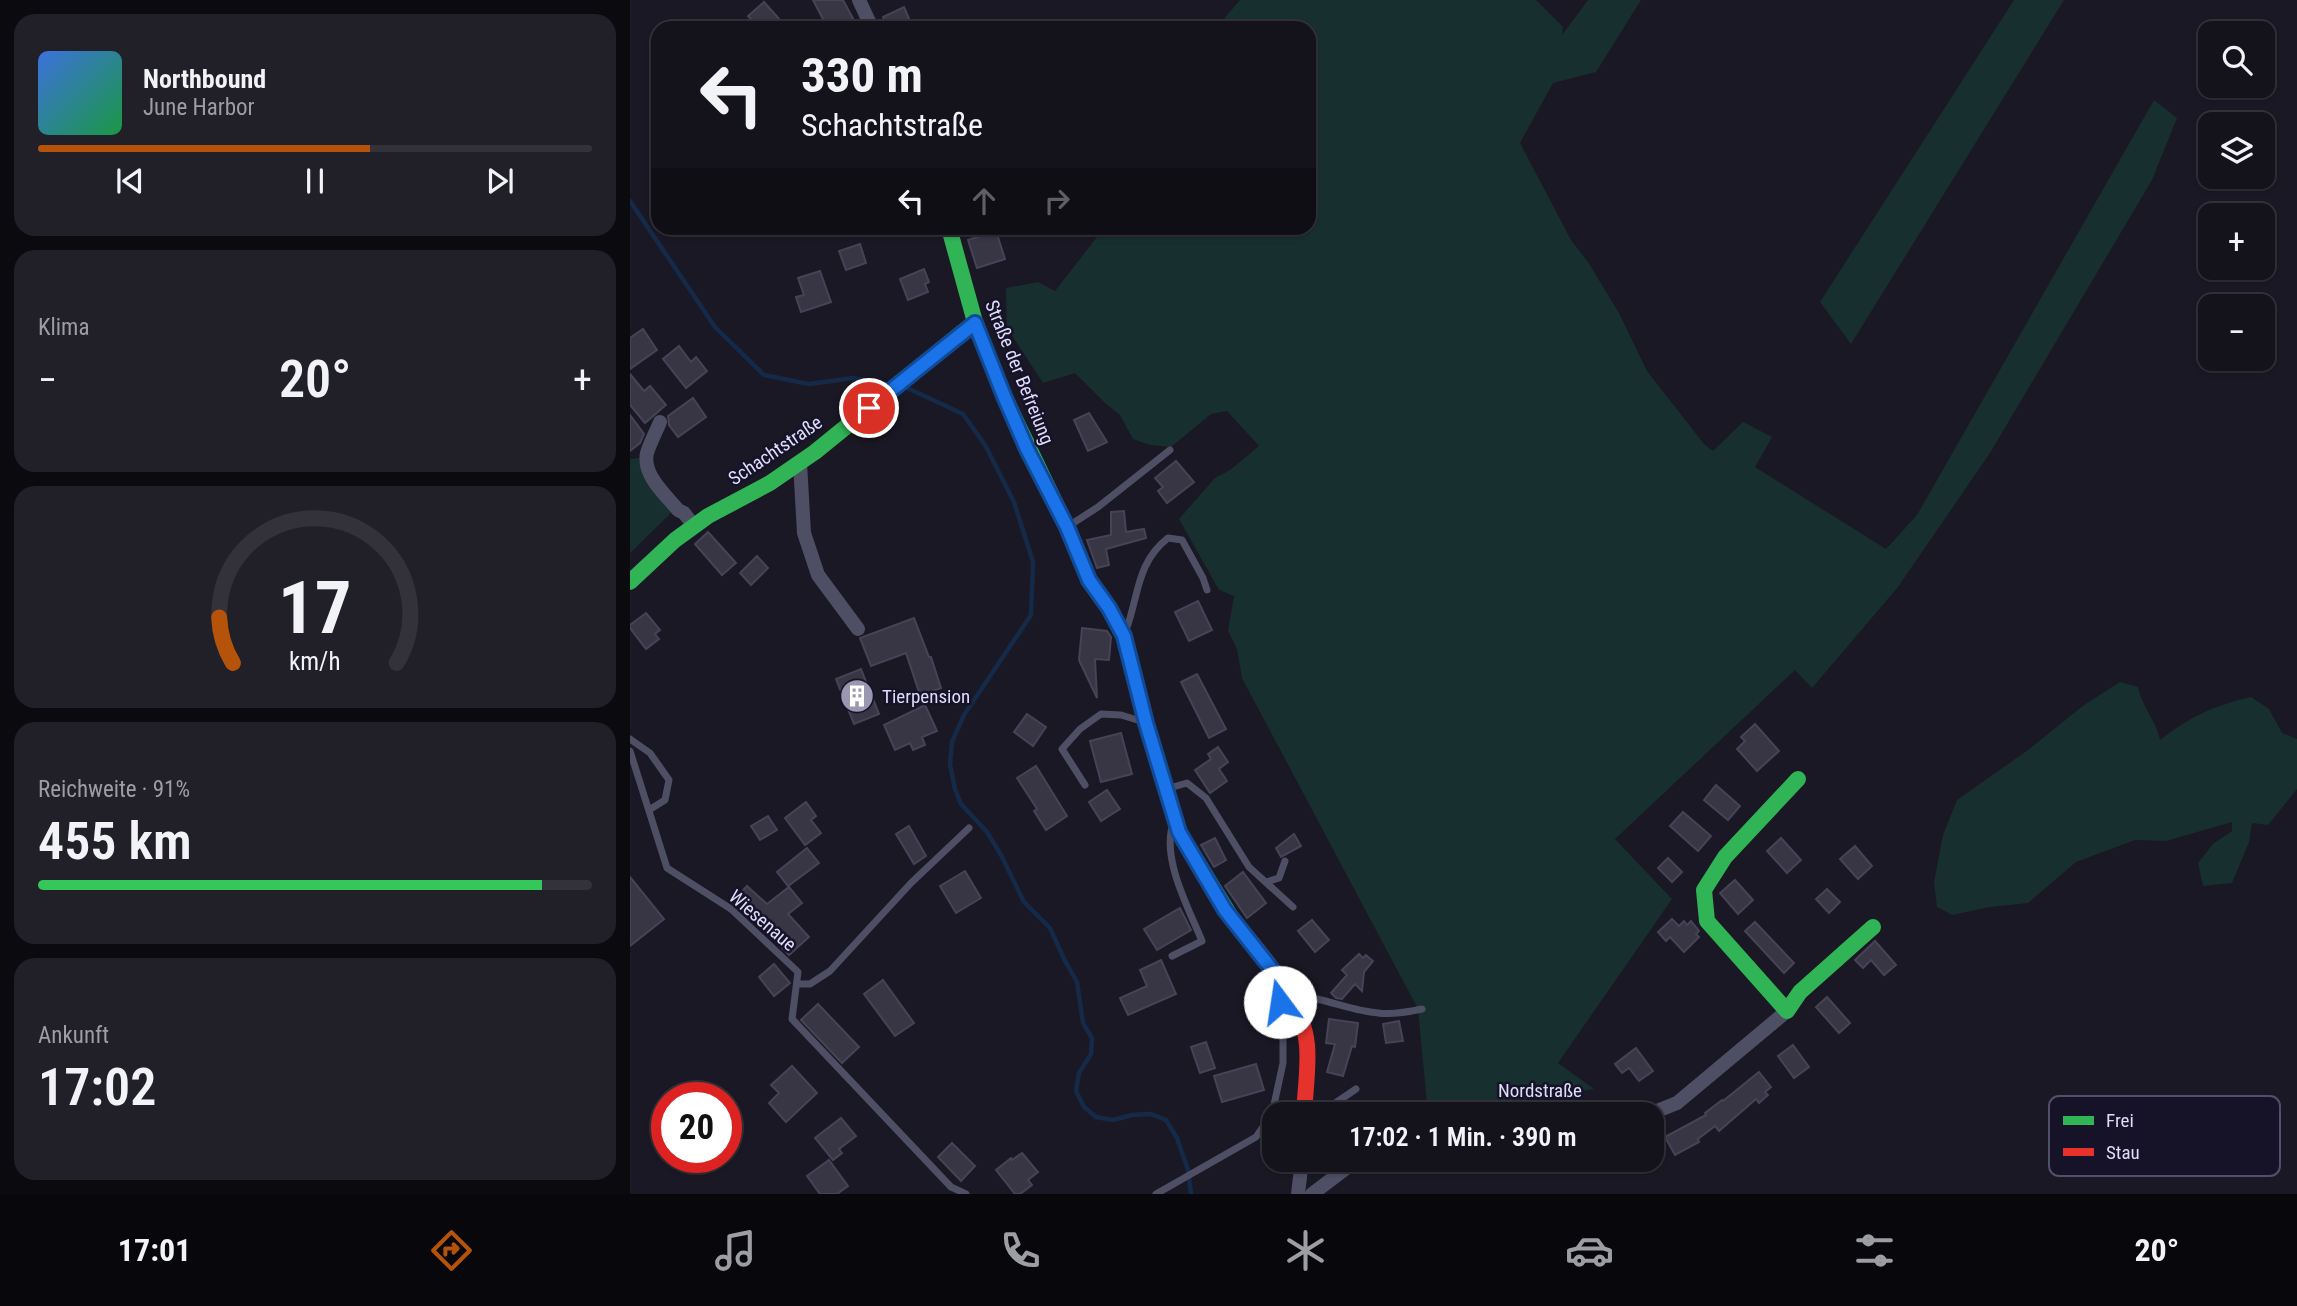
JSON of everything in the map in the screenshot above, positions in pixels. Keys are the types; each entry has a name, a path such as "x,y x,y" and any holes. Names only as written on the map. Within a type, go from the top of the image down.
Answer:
{"street":[{"path":"859,0 869,21"},
{"name":"Straße der Befreiung","path":"951,235 975,323 1018,428 1067,527 1089,580 1109,608 1124,636 1146,723 1179,832 1225,910 1277,976 1299,1012 1307,1045 1305,1102"},
{"name":"Schachtstraße","path":"630,582 694,526 800,463 975,323"},
{"path":"660,422 647,454 646,464 652,478 694,526"},
{"path":"800,463 804,533 818,575 858,629"},
{"path":"1787,1012 1707,921 1704,890 1725,857 1798,779"},
{"path":"1664,1108 1677,1103 1787,1012 1800,992 1873,927"},
{"path":"1298,1194 1301,1172"},
{"path":"1312,1194 1341,1172"}],"lane":[{"path":"1067,527 1098,508 1170,450"},
{"path":"1124,636 1148,557 1168,538 1182,540 1207,590"},
{"path":"1085,785 1062,749 1080,729 1101,714 1146,723"},
{"path":"630,739 650,753 669,780 665,800 649,810"},
{"name":"Wiesenaue","path":"630,751 667,868 731,909 798,972 797,984"},
{"path":"1165,789 1187,783 1206,798 1249,867 1293,907"},
{"path":"1172,956 1202,941 1174,872 1169,836 1174,816"},
{"path":"966,1194 951,1187 792,1019 797,984 810,984 830,971 911,883 969,828"},
{"path":"1266,882 1279,878 1285,862"},
{"path":"1157,1194 1256,1137 1272,1114 1283,1063 1283,1028 1277,976"},
{"path":"1289,996 1307,996 1377,1013 1404,1013 1422,1009"},
{"path":"1336,1102 1356,1089"}],"green space":[{"path":"1240,0 1536,0 1563,27 1562,35 1588,0 1641,0 1596,72 1553,83 1520,143 1571,240 1588,262 1619,313 1647,371 1704,444 1713,451 1743,422 1772,437 1755,467 1886,549 1917,515 2154,100 2177,118 2152,180 1990,453 1898,587 1812,688 1795,670 1615,839 1672,899 1558,1063 1594,1089 1508,1102 1427,1102 1418,1009 1242,678 1237,649 1228,631 1234,596 1219,590 1179,519 1215,478 1230,470 1259,446 1227,411 1211,414 1171,447 1150,445 1133,439 1120,415 1075,373 1043,383 1007,328 1006,288 1038,282 1055,291 1099,235 1316,235 1316,21 1222,21"},
{"path":"2014,0 2064,0 1851,344 1820,302"},
{"path":"639,458 640,465 673,511 630,553 630,459"},
{"path":"2120,682 2138,687 2160,740 2203,713 2251,697 2269,709 2282,733 2297,739 2297,789 2268,825 2252,823 2249,842 2232,883 2203,886 2198,863 2213,844 2232,831 2232,822 2166,841 2135,840 2076,862 2028,903 1952,915 1937,907 1934,882 1943,835 1957,800 2028,750 2084,705"}],"building":[{"path":"813,0 843,0 854,21 819,21 823,19"},
{"path":"764,2 780,20 753,21 748,16"},
{"path":"904,7 910,21 884,21 883,17"},
{"path":"984,235 997,235 1005,259 977,268 968,240"},
{"path":"860,244 866,263 846,270 839,251"},
{"path":"924,269 929,282 925,284 928,292 908,300 900,279"},
{"path":"820,271 831,302 801,312 796,297 804,295 798,278"},
{"path":"643,329 657,350 630,369 630,338"},
{"path":"679,346 691,362 696,357 707,371 686,388 663,359"},
{"path":"630,374 644,391 650,386 666,405 645,423 630,405"},
{"path":"693,398 706,417 678,437 669,425 668,416"},
{"path":"1089,413 1107,442 1088,451 1074,420"},
{"path":"630,415 644,434 640,443 630,451"},
{"path":"1176,461 1194,482 1167,503 1158,491 1163,487 1155,478"},
{"path":"1124,511 1126,532 1144,529 1146,538 1106,549 1109,565 1097,568 1087,540 1111,535 1111,512"},
{"path":"708,532 736,563 722,575 695,544"},
{"path":"757,556 768,568 751,585 740,573"},
{"path":"1198,601 1212,630 1189,641 1175,612"},
{"path":"646,613 660,630 655,634 659,639 646,649 630,625"},
{"path":"914,618 941,688 920,695 906,653 871,666 860,638"},
{"path":"1082,628 1107,631 1111,637 1109,660 1095,659 1097,698 1079,660"},
{"name":"Tierpension","path":"861,669 879,714 854,724 836,679"},
{"path":"1197,674 1226,729 1209,738 1181,682"},
{"path":"925,705 937,731 922,737 925,745 913,750 910,743 895,750 884,725"},
{"path":"1027,714 1046,727 1033,746 1014,732"},
{"path":"1755,724 1779,751 1757,771 1737,749 1745,741 1741,737"},
{"path":"1121,733 1132,774 1101,782 1090,741"},
{"path":"1218,747 1228,762 1219,769 1227,781 1210,793 1195,770 1211,759 1208,754"},
{"path":"1036,766 1067,816 1046,830 1034,811 1037,809 1017,778"},
{"path":"1716,785 1740,806 1728,820 1704,800"},
{"path":"1107,790 1120,809 1101,821 1089,802"},
{"path":"806,802 816,816 811,820 821,833 805,845 785,818"},
{"path":"1683,812 1711,836 1698,851 1670,826"},
{"path":"768,816 777,830 760,840 751,826"},
{"path":"909,826 926,856 914,864 896,834"},
{"path":"1294,834 1301,846 1281,857 1276,848"},
{"path":"1215,838 1226,860 1214,867 1201,845"},
{"path":"1781,838 1801,860 1787,873 1767,851"},
{"path":"1855,846 1872,866 1858,879 1840,859"},
{"path":"807,848 819,863 788,886 777,872"},
{"path":"1668,858 1682,872 1672,882 1658,868"},
{"path":"965,871 981,898 956,913 940,886"},
{"path":"1243,872 1266,903 1247,918 1225,886"},
{"path":"630,877 664,919 630,946"},
{"path":"1735,880 1753,900 1738,914 1720,893"},
{"path":"747,886 767,904 789,887 802,903 788,914 809,937 789,955 756,921 761,916 738,896"},
{"path":"1827,889 1840,902 1829,913 1816,899"},
{"path":"1180,908 1191,930 1157,950 1144,929"},
{"path":"1672,919 1679,926 1684,921 1687,925 1691,921 1699,931 1696,934 1699,937 1684,952 1670,937 1666,941 1658,932"},
{"path":"1312,920 1329,940 1315,952 1298,931"},
{"path":"1755,922 1794,963 1784,973 1745,931"},
{"path":"1875,941 1896,965 1884,975 1871,960 1863,968 1855,960"},
{"path":"1359,954 1363,958 1366,955 1373,961 1364,972 1362,991 1355,984 1342,999 1336,998 1331,993 1347,975 1342,970"},
{"path":"1161,960 1176,994 1128,1015 1120,998 1147,986 1140,970"},
{"path":"774,964 790,983 774,996 759,977"},
{"path":"883,980 914,1023 895,1036 864,994"},
{"path":"1827,997 1850,1023 1839,1033 1816,1007"},
{"path":"818,1004 859,1047 842,1063 801,1020"},
{"path":"1329,1019 1358,1023 1355,1047 1352,1046 1343,1076 1327,1072 1335,1044 1326,1043"},
{"path":"1399,1021 1403,1041 1386,1043 1383,1024"},
{"path":"1206,1042 1215,1068 1200,1073 1191,1047"},
{"path":"1793,1045 1809,1067 1794,1078 1778,1056"},
{"path":"1636,1048 1653,1071 1639,1081 1629,1068 1622,1073 1615,1064"},
{"path":"1256,1064 1264,1090 1222,1102 1214,1076"},
{"path":"792,1066 817,1093 786,1122 769,1103 779,1093 771,1085"},
{"path":"1759,1072 1771,1087 1765,1092 1768,1095 1759,1103 1756,1099 1719,1131 1715,1126 1698,1139 1699,1142 1675,1155 1665,1137 1706,1115 1705,1113"},
{"path":"841,1118 856,1136 839,1149 842,1153 833,1160 815,1138"},
{"path":"952,1143 975,1166 961,1181 938,1157"},
{"path":"1022,1153 1038,1172 1028,1180 1032,1185 1020,1194 1015,1194 996,1170"},
{"path":"829,1160 848,1186 837,1194 820,1194 807,1176"}],"waterway":[{"path":"630,201 651,232"},
{"path":"653,235 715,327 764,375 809,384 853,378 889,385"},
{"path":"905,387 963,414 985,445 1014,502 1033,562 1031,615 964,715 952,742 950,764 955,789 961,804 987,832 1024,902 1050,928 1077,982 1083,1023 1092,1038 1091,1054 1079,1073 1076,1091 1084,1107 1096,1117 1113,1120 1151,1114 1166,1120 1177,1138 1188,1170 1191,1194"}],"traffic: fast":[{"path":"951,235 975,322 1004,396 1067,527 1089,581 1109,608 1124,636 1146,723 1179,832 1231,917"},
{"path":"630,582 675,540 708,516 770,483 815,452 975,322"},
{"path":"1798,779 1725,857 1704,890 1707,921 1787,1011 1800,992 1873,927"}],"traffic: jam":[{"path":"1231,917 1278,976 1297,1009 1307,1045 1305,1102"}],"place":[{"name":"Tierpension","path":"857,696"}],"route":[{"path":"869,408 975,323 1027,449 1067,527 1089,580 1109,608 1124,636 1146,723 1179,832 1225,910 1277,976 1280,1002"}]}
